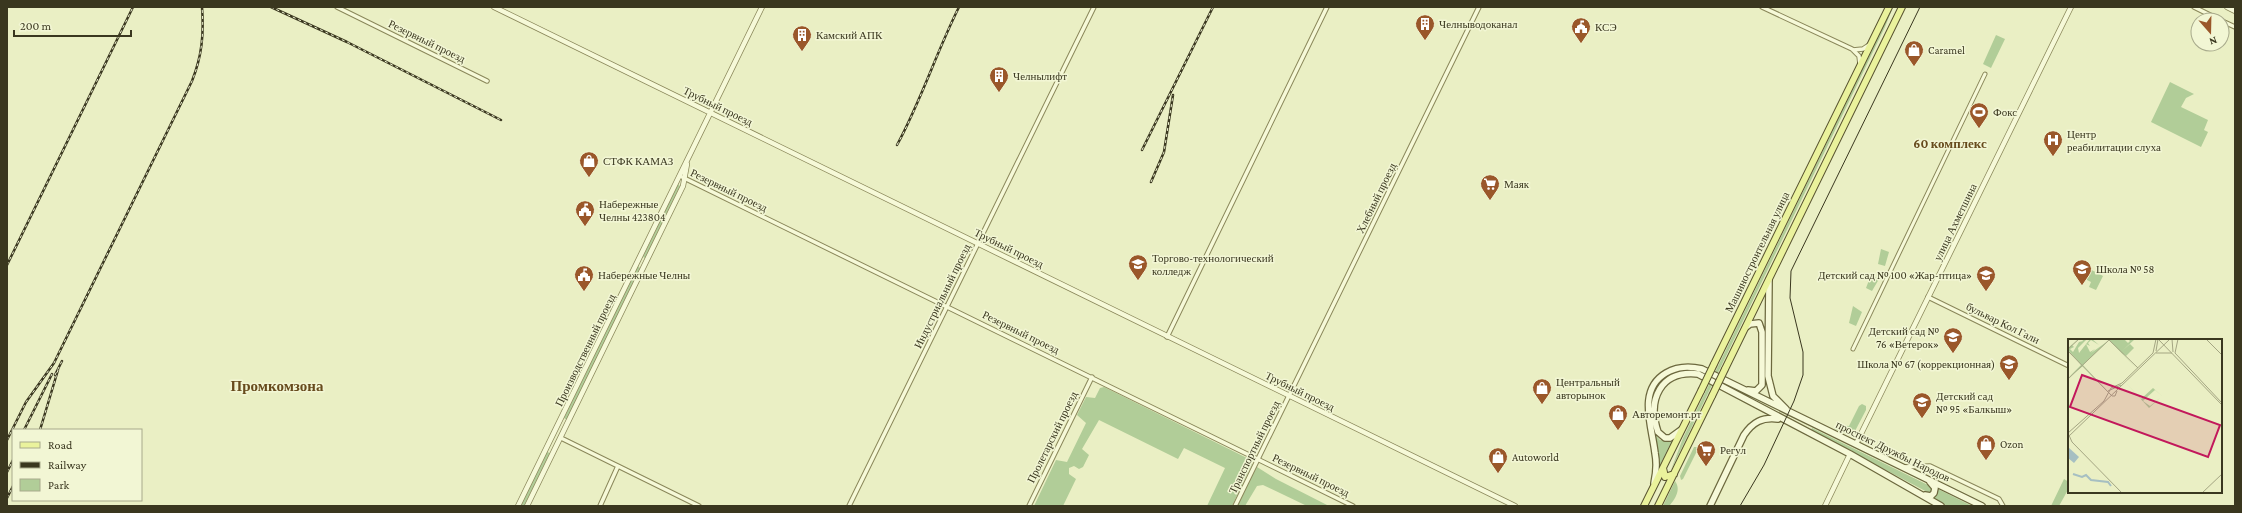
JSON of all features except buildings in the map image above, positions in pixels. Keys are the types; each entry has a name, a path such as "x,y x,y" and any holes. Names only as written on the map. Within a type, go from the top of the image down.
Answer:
{"main road":[{"name":"Машиностроительная улица","path":"1644,506 1860,67 1888,7"},
{"name":"Машиностроительная улица","path":"1658,506 1901,8"},
{"path":"1769,279 1768,376 1770,387 1773,396 1794,415"},
{"path":"1742,389 1756,391 1760,389 1763,377 1761,327 1755,323 1745,327"},
{"name":"проспект Дружбы Народов","path":"1653,488 1656,453 1648,401 1655,382 1672,370 1684,366 1702,369 1982,506"},
{"name":"проспект Дружбы Народов","path":"1682,429 1670,438 1665,438 1658,432 1655,403 1656,395 1664,383 1676,374 1687,373 1704,377 1850,454 1941,506"},
{"path":"1710,506 1744,435 1751,425 1761,419 1782,419"},
{"path":"1810,434 1809,428 1815,425"},
{"path":"1663,468 1665,477 1674,474"},
{"path":"1922,495 1931,496 1934,493 1934,488 1930,480"}],"street":[{"name":"Резервный проезд","path":"337,7 487,81"},
{"name":"Трубный проезд","path":"494,7 1515,506"},
{"name":"Производственный проезд","path":"518,506 638,260 682,176 688,159 762,7"},
{"name":"Индустриальный проезд","path":"849,506 1094,7"},
{"path":"1168,337 1327,7"},
{"name":"Хлебный проезд","path":"1289,396 1479,7"},
{"path":"1762,7 1852,49 1859,56 1860,67"},
{"name":"улица Ахметшина","path":"1856,444 2071,7"},
{"path":"2194,7 2204,12"},
{"path":"2226,7 2235,11"},
{"path":"2235,22 2231,25 2235,27"},
{"path":"1852,49 1863,49 1872,42"},
{"path":"1853,349 1985,74"},
{"name":"Резервный проезд","path":"682,176 1353,506"},
{"name":"Производственный проезд","path":"527,506 683,186 682,176"},
{"path":"638,260 645,264"},
{"name":"бульвар Кол Гали","path":"1928,297 2068,366"},
{"name":"Пролетарский проезд","path":"1029,506 1092,377"},
{"name":"Транспортный проезд","path":"1235,506 1289,396"},
{"path":"554,434 699,506"},
{"path":"1825,506 1850,454"},
{"path":"600,506 618,466"},
{"path":"1901,466 1934,468 1999,499 2003,506"}],"green space":[{"path":"1893,7 1885,27 1671,470 1683,438"},
{"path":"1996,35 2005,39 1991,68 1983,64"},
{"path":"2170,82 2194,94 2186,98 2181,107 2208,120 2204,130 2208,132 2201,147 2151,122"},
{"path":"678,184 680,186 645,258 643,257"},
{"path":"1881,249 1889,252 1885,266 1878,264"},
{"path":"638,266 640,268 567,420 564,418"},
{"path":"2084,266 2103,276 2096,290 2089,287 2091,282 2079,276"},
{"path":"1871,275 1879,279 1872,291 1866,288"},
{"path":"1853,306 1862,312 1856,326 1849,323"},
{"path":"1104,387 1251,460 1252,464 1232,506 1207,506 1225,468 1184,448 1178,459 1099,420 1082,449 1089,455 1083,467 1079,469 1074,466 1069,468 1069,474 1076,479 1063,506 1034,506 1056,460 1067,462 1086,423 1077,415 1086,397 1095,398 1100,388"},
{"path":"1862,404 1866,406 1866,410 1854,433 1850,435 1834,429 1838,425 1849,426 1859,406"},
{"path":"1812,428 1928,485 1932,490 1931,493 1811,430"},
{"path":"1654,433 1660,440 1672,441 1660,465"},
{"path":"1694,447 1697,447 1698,449 1683,479 1681,480 1680,476"},
{"path":"547,452 550,453 524,506 520,506"},
{"path":"1257,467 1276,479 1329,506 1307,506 1263,485 1257,486 1245,506 1236,506"},
{"path":"2064,479 2068,481 2068,490 2059,506 2051,506"},
{"path":"1675,481 1678,487 1676,496 1670,505 1663,506"},
{"path":"1938,489 1972,506 1947,506 1934,498 1938,494"}],"tram line":[{"path":"1740,506 1764,465 1794,401 1803,375 1803,352 1790,298 1791,271 1920,7"}],"railway":[{"path":"7,265 133,7"},
{"path":"12,429 26,402 54,363 192,81 202,45 202,7"},
{"path":"271,7 347,42 501,120"},
{"path":"897,145 914,111 959,7"},
{"path":"1142,150 1213,7"},
{"path":"1151,182 1164,152 1173,95"},
{"path":"55,375 62,361"},
{"path":"40,429 58,370"},
{"path":"24,429 52,374"},
{"path":"7,440 12,430"},
{"path":"7,472 12,462"},
{"path":"7,498 12,488"}],"place":[{"name":"Челныводоканал","path":"1425,41"},
{"name":"КСЭ","path":"1581,44"},
{"name":"Камский АПК","path":"802,52"},
{"name":"Caramel","path":"1914,67"},
{"name":"Челнылифт","path":"999,93"},
{"name":"Фокс","path":"1979,129"},
{"name":"Центр реабилитации слуха","path":"2053,157"},
{"name":"СТФК КАМАЗ","path":"589,178"},
{"name":"Маяк","path":"1490,201"},
{"name":"Набережные Челны 423804","path":"585,227"},
{"name":"Торгово-технологический колледж","path":"1138,281"},
{"name":"Школа № 58","path":"2082,286"},
{"name":"Набережные Челны","path":"584,292"},
{"name":"Детский сад № 100 «Жар-птица»","path":"1986,292"},
{"name":"Детский сад № 76 «Ветерок»","path":"1953,354"},
{"name":"Школа № 67 (коррекционная)","path":"2009,381"},
{"name":"Центральный авторынок","path":"1542,405"},
{"name":"Детский сад № 95 «Балкыш»","path":"1922,419"},
{"name":"Авторемонт.рт","path":"1618,431"},
{"name":"Ozon","path":"1986,461"},
{"name":"Регул","path":"1706,467"},
{"name":"Autoworld","path":"1498,474"}],"district":[{"name":"60 комплекс","path":"1950,143"},
{"name":"Промкомзона","path":"277,386"}]}
